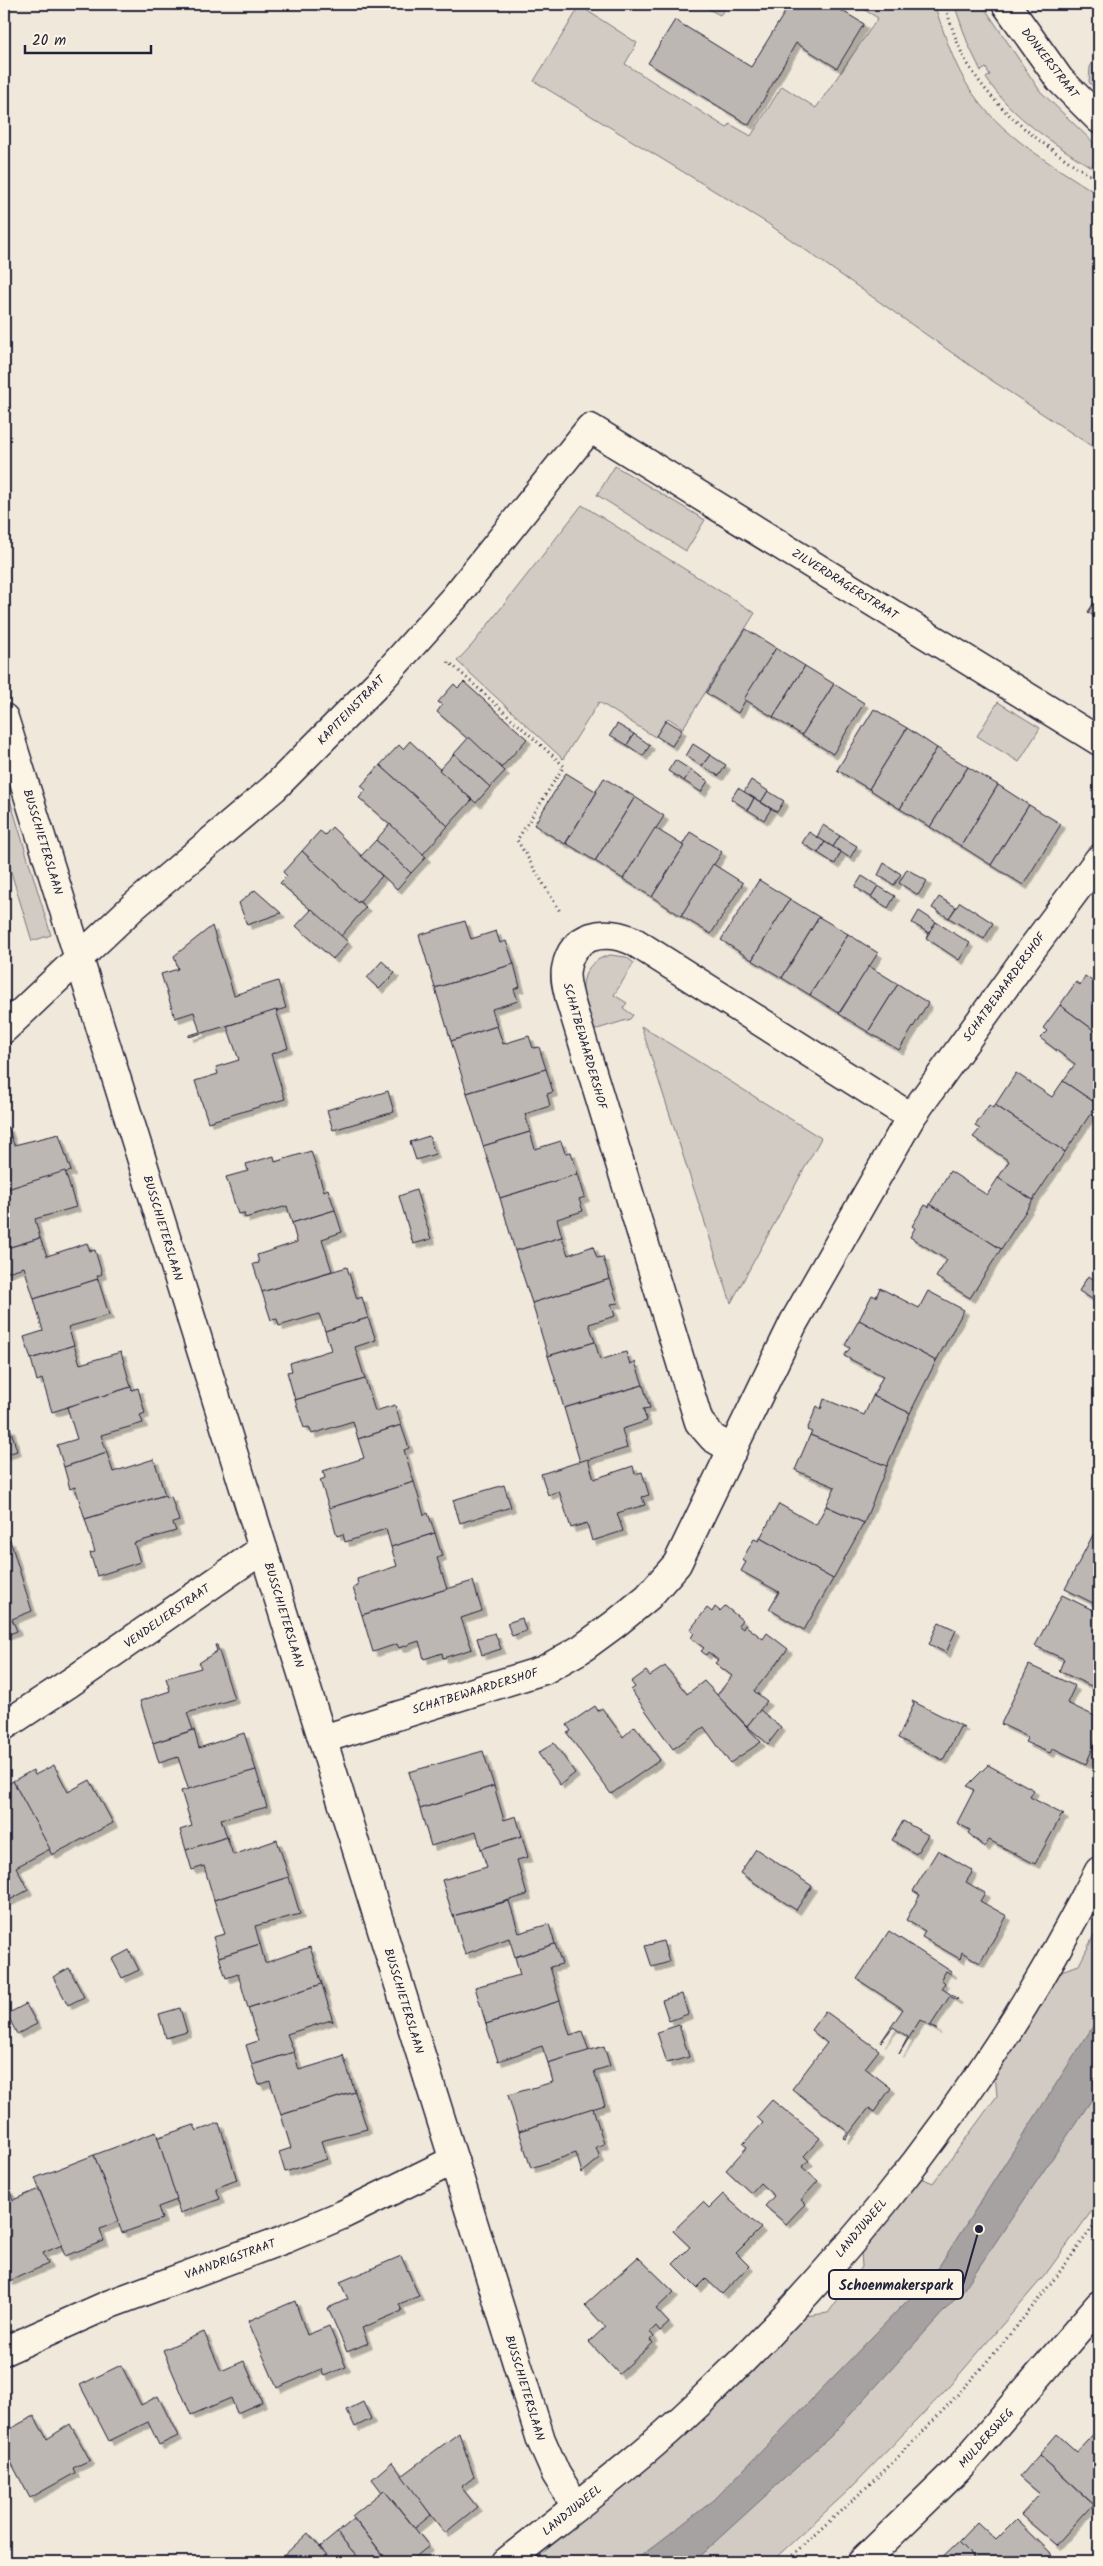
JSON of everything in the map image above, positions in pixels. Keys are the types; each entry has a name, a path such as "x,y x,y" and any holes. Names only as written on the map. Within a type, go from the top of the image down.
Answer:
{"street":[{"name":"DONKERSTRAAT","path":"1006,4 1060,80 1099,119"},
{"name":"ZILVERDRAGERSTRAAT","path":"590,428 1099,741"},
{"name":"KAPITEINSTRAAT","path":"4,1030 133,907 274,788 377,684 455,597 590,428"},
{"name":"BUSSCHIETERSLAAN","path":"4,718 548,2458 565,2491 576,2506"},
{"name":"SCHATBEWAARDERSHOF","path":"323,1739 544,1670 581,1649 648,1597 677,1564 794,1322 911,1117 1099,859"},
{"path":"579,943 591,936 604,933 618,934 633,941 911,1117"},
{"name":"SCHATBEWAARDERSHOF","path":"579,943 570,955 565,970 570,1000 699,1422 713,1438 733,1450"},
{"name":"VENDELIERSTRAAT","path":"4,1726 263,1549"},
{"name":"VENDELIERSTRAAT","path":"4,1715 71,1682"},
{"name":"LANDJUWEEL","path":"506,2562 635,2460 739,2364 780,2322 890,2193 942,2125 1023,2005 1099,1871"},
{"name":"VAANDRIGSTRAAT","path":"4,2351 118,2301 285,2240 342,2215 454,2160"},
{"name":"MULDERSWEG","path":"862,2562 962,2465 1099,2305"}],"path":[{"path":"944,4 965,60 986,91 1013,120 1042,144 1099,181"},
{"path":"443,669 449,662 564,766 517,840 579,943"},
{"path":"785,2562 891,2463 960,2389 1025,2316 1099,2218"}],"shaded area":[{"path":"699,4 729,4 720,15"},
{"path":"855,4 912,4 919,8 922,4 934,4 960,72 972,93 987,111 1021,142 1099,195 1099,451 988,378 767,223 534,81 580,6 637,43 625,64 727,128 730,124 751,136 782,86 816,108 878,18"},
{"path":"954,4 982,4 1040,91 1099,148 1099,154 1091,167 1033,128 996,92 986,78 990,75 986,68 981,71 968,44"},
{"path":"1099,52 1099,93 1089,82 1090,67"},
{"path":"615,466 705,520 686,551 597,495"},
{"path":"582,505 755,613 683,728 668,718 655,737 599,702 563,759 457,661 472,645"},
{"path":"998,702 1040,728 1019,762 977,736"},
{"path":"4,780 51,935 32,941 4,849"},
{"path":"610,955 626,957 634,963 614,995 627,1003 623,1008 633,1015 630,1019 594,1030 585,1008 583,997 585,976 590,967 598,960"},
{"path":"641,1026 821,1138 731,1303"},
{"path":"1099,1925 1099,2201 1045,2275 946,2390 849,2490 771,2562 528,2562 719,2397 805,2316 828,2313 862,2267 861,2251 921,2178 933,2183 997,2096 995,2074 1052,1974 1079,1965"},
{"path":"1099,2017 1099,2089 964,2289 831,2436 693,2562 633,2562 714,2500 936,2271"}],"building":[{"path":"790,4 831,4 864,24 837,68 796,43 749,125 648,63 675,20 751,67"},
{"path":"1099,595 1099,620 1088,612"},
{"path":"746,629 776,648 738,713 706,693"},
{"path":"776,648 805,666 773,717 744,699"},
{"path":"805,666 834,684 802,735 773,717"},
{"path":"464,682 527,739 501,768 437,712 442,705 438,702 454,684 458,688"},
{"path":"834,684 864,703 833,754 802,735"},
{"path":"874,709 907,728 869,789 837,770"},
{"path":"666,720 682,730 672,746 656,736"},
{"path":"617,724 634,734 627,745 610,735"},
{"path":"907,728 937,748 900,809 869,789"},
{"path":"634,734 650,745 643,756 627,745"},
{"path":"469,737 505,771 490,787 454,754"},
{"path":"410,741 472,800 448,826 380,765 399,745 403,749"},
{"path":"693,744 710,755 702,766 686,756"},
{"path":"937,748 968,767 930,827 900,809"},
{"path":"454,754 490,787 476,803 439,770"},
{"path":"710,755 726,765 719,776 702,766"},
{"path":"675,760 691,770 684,781 668,771"},
{"path":"380,765 448,826 423,854 359,798 366,790 361,786"},
{"path":"968,767 998,785 961,846 930,827"},
{"path":"691,770 708,781 701,792 684,781"},
{"path":"566,773 597,792 565,844 534,825"},
{"path":"604,778 635,797 595,861 566,843"},
{"path":"751,780 768,791 761,802 744,792"},
{"path":"998,785 1029,805 991,865 961,846"},
{"path":"738,788 754,798 748,810 731,799"},
{"path":"768,791 784,801 777,812 761,802"},
{"path":"635,797 664,816 623,879 595,861"},
{"path":"754,798 771,809 764,820 748,810"},
{"path":"1029,805 1061,824 1023,885 991,865"},
{"path":"390,824 426,857 411,873 376,840"},
{"path":"823,825 840,836 833,847 817,837"},
{"path":"332,827 382,876 358,903 302,851 320,831 325,835"},
{"path":"655,828 684,846 652,897 623,879"},
{"path":"690,832 722,852 681,916 652,897 684,846 682,845"},
{"path":"809,832 825,842 818,853 802,843"},
{"path":"840,836 857,846 850,858 833,847"},
{"path":"376,840 411,873 397,889 361,856"},
{"path":"825,842 841,852 835,864 818,853"},
{"path":"302,851 358,903 359,901 366,907 341,936 280,883 287,876 283,872"},
{"path":"884,863 901,874 894,885 878,875"},
{"path":"713,864 743,883 711,934 681,916"},
{"path":"907,869 927,881 918,895 899,883"},
{"path":"862,876 878,886 871,897 855,887"},
{"path":"759,880 790,899 752,960 721,940"},
{"path":"878,886 895,896 888,908 871,897"},
{"path":"255,890 281,913 247,925 239,903"},
{"path":"939,897 956,907 949,918 932,908"},
{"path":"790,899 819,917 782,978 752,960"},
{"path":"960,902 993,923 984,939 949,918"},
{"path":"312,909 348,942 333,959 296,926"},
{"path":"919,911 936,922 929,933 912,923"},
{"path":"819,917 848,934 810,995 782,978"},
{"path":"465,921 471,939 496,931 500,943 506,941 514,964 435,988 419,935"},
{"path":"936,922 970,943 959,960 926,938"},
{"path":"212,926 234,995 278,981 286,1008 189,1037 189,1035 200,1032 194,1012 175,1018 161,974 178,969 174,956"},
{"path":"848,934 878,953 839,1013 810,995"},
{"path":"382,961 395,973 379,989 367,978"},
{"path":"514,964 520,987 514,989 518,1001 492,1009 497,1026 451,1041 435,988"},
{"path":"869,966 898,984 868,1032 839,1014"},
{"path":"1085,976 1099,986 1099,1034 1060,1005 1076,982 1080,985"},
{"path":"898,984 928,1003 899,1050 868,1032"},
{"path":"1060,1005 1099,1034 1099,1100 1097,1104 1063,1081 1075,1064 1040,1038 1047,1031 1043,1028"},
{"path":"276,1010 288,1048 271,1054 285,1099 208,1122 195,1081 218,1074 216,1067 239,1060 227,1026"},
{"path":"497,1026 503,1044 529,1036 533,1048 539,1047 546,1069 467,1093 451,1041"},
{"path":"546,1069 553,1092 547,1094 550,1106 525,1114 530,1132 483,1146 467,1093"},
{"path":"1016,1073 1052,1097 1063,1081 1097,1104 1065,1152 995,1105"},
{"path":"388,1091 394,1112 333,1130 327,1110"},
{"path":"989,1105 993,1108 995,1105 1065,1152 1033,1200 998,1178 1009,1161 973,1137 980,1129 975,1126"},
{"path":"8,1127 14,1145 59,1134 71,1171 4,1190 4,1128"},
{"path":"530,1132 535,1149 561,1141 565,1153 571,1152 578,1174 500,1198 483,1146"},
{"path":"429,1136 435,1154 416,1160 410,1142"},
{"path":"311,1151 324,1191 328,1189 335,1210 292,1223 287,1206 245,1218 244,1213 238,1214 226,1177 248,1171 246,1164 274,1156 275,1162"},
{"path":"65,1171 76,1207 35,1219 40,1238 4,1249 4,1190"},
{"path":"950,1171 987,1195 998,1178 1033,1200 1001,1249 930,1204"},
{"path":"578,1174 585,1197 579,1199 583,1211 557,1219 562,1237 515,1251 500,1198"},
{"path":"416,1190 431,1239 413,1244 399,1196"},
{"path":"930,1204 1001,1249 970,1298 936,1277 947,1260 910,1237 915,1228 912,1226 925,1205 929,1207"},
{"path":"335,1210 342,1232 322,1239 332,1271 262,1292 253,1264 259,1263 257,1255 297,1242 292,1223"},
{"path":"562,1237 568,1255 593,1246 597,1258 603,1257 610,1279 532,1303 515,1251"},
{"path":"40,1238 47,1256 87,1243 90,1251 95,1250 102,1274 97,1276 98,1279 34,1299 24,1267 4,1273 4,1249"},
{"path":"347,1267 357,1299 362,1297 368,1318 325,1331 319,1314 279,1326 277,1319 271,1320 262,1292"},
{"path":"1088,1276 1099,1282 1099,1298 1097,1302 1079,1291"},
{"path":"98,1279 109,1315 68,1327 74,1345 31,1359 24,1337 43,1331 34,1299"},
{"path":"610,1279 618,1303 611,1304 615,1316 589,1324 595,1342 548,1356 532,1303"},
{"path":"880,1288 919,1308 928,1291 964,1310 936,1361 859,1320 872,1295 876,1297"},
{"path":"368,1318 376,1340 355,1347 365,1379 295,1400 287,1372 292,1371 290,1363 331,1350 325,1331"},
{"path":"859,1320 936,1361 910,1413 873,1396 883,1376 844,1356 850,1348 845,1345"},
{"path":"595,1342 600,1360 626,1352 630,1364 635,1362 643,1385 564,1408 548,1356"},
{"path":"74,1345 80,1364 121,1352 131,1387 52,1412 42,1379 37,1381 31,1359"},
{"path":"365,1379 375,1411 395,1405 401,1425 358,1439 353,1421 312,1434 309,1427 304,1428 295,1400"},
{"path":"643,1385 650,1408 643,1409 647,1421 622,1429 627,1448 580,1462 564,1408"},
{"path":"131,1387 132,1390 138,1388 145,1413 140,1415 143,1423 101,1435 107,1453 64,1467 57,1445 77,1439 67,1407"},
{"path":"873,1396 910,1413 887,1466 810,1435 812,1432 807,1430 817,1406 821,1409 824,1399 864,1415"},
{"path":"401,1425 409,1448 404,1450 414,1482 329,1508 320,1480 325,1478 323,1471 364,1458 358,1439"},
{"path":"10,1427 17,1451 4,1455 4,1429"},
{"path":"810,1435 887,1466 864,1523 826,1506 835,1487 795,1470"},
{"path":"107,1453 113,1472 154,1459 165,1495 85,1519 75,1487 70,1489 64,1467"},
{"path":"588,1459 594,1479 633,1466 635,1474 642,1472 649,1495 642,1497 645,1505 617,1513 623,1531 592,1541 587,1523 571,1528 559,1491 548,1495 541,1474"},
{"path":"414,1482 424,1515 428,1513 435,1533 391,1547 386,1529 345,1542 343,1534 337,1536 329,1508"},
{"path":"504,1485 511,1507 460,1523 453,1500"},
{"path":"165,1495 166,1498 171,1496 179,1521 173,1523 176,1531 134,1543 140,1562 97,1576 90,1553 95,1552 85,1519"},
{"path":"779,1504 816,1525 826,1506 864,1523 833,1579 760,1538"},
{"path":"1096,1529 1099,1530 1099,1606 1065,1589"},
{"path":"435,1533 442,1556 437,1558 447,1589 362,1615 353,1588 358,1586 357,1579 397,1566 391,1547"},
{"path":"760,1538 833,1579 804,1630 769,1609 779,1592 741,1571 746,1562 742,1560 754,1539 759,1541"},
{"path":"10,1540 32,1611 12,1619 17,1631 4,1636 4,1542"},
{"path":"473,1581 482,1611 461,1618 472,1649 443,1658 442,1653 424,1659 419,1641 399,1648 397,1644 373,1652 362,1615"},
{"path":"1062,1595 1099,1613 1099,1676 1097,1675 1091,1686 1059,1671 1064,1659 1035,1646"},
{"path":"725,1606 742,1620 738,1625 743,1629 745,1625 763,1639 767,1633 788,1649 754,1691 767,1701 747,1726 717,1695 732,1676 715,1663 718,1660 708,1652 706,1655 701,1651 704,1648 691,1638 694,1633 690,1630 707,1608 712,1612 715,1607 720,1611"},
{"path":"522,1618 526,1631 512,1636 507,1623"},
{"path":"939,1622 956,1630 946,1653 929,1644"},
{"path":"495,1633 501,1649 482,1655 477,1638"},
{"path":"215,1645 217,1645 234,1699 187,1713 193,1730 153,1743 140,1701 170,1691 166,1678 201,1668 199,1663 217,1651"},
{"path":"1029,1665 1075,1686 1067,1703 1099,1718 1099,1734 1086,1764 1053,1748 1050,1753 1025,1742 1028,1737 1001,1724"},
{"path":"665,1666 687,1694 704,1681 761,1742 730,1763 704,1727 673,1749 631,1690 635,1687 631,1682 646,1671 650,1676"},
{"path":"912,1701 964,1727 960,1727 943,1760 898,1738 914,1704"},
{"path":"595,1706 598,1711 602,1708 623,1737 635,1726 660,1760 611,1794 567,1733 571,1731 567,1725"},
{"path":"760,1710 781,1727 768,1744 747,1726"},
{"path":"194,1730 199,1748 244,1733 256,1770 189,1791 178,1757 159,1763 153,1743"},
{"path":"554,1743 575,1773 560,1785 538,1753"},
{"path":"483,1751 494,1786 420,1809 409,1772"},
{"path":"54,1765 68,1792 90,1780 113,1823 52,1855 13,1781 33,1770 35,1775"},
{"path":"988,1765 1034,1790 1030,1797 1064,1815 1061,1816 1035,1864 989,1840 985,1847 968,1833 970,1830 957,1823 974,1790 967,1786"},
{"path":"256,1770 267,1807 221,1819 227,1837 186,1850 180,1830 192,1826 181,1791"},
{"path":"13,1781 50,1849 16,1867 28,1890 8,1901 4,1891 4,1786"},
{"path":"494,1786 504,1820 516,1816 522,1836 481,1849 476,1831 431,1846 420,1809"},
{"path":"903,1821 928,1835 916,1854 892,1840"},
{"path":"522,1836 528,1857 517,1860 527,1895 453,1916 442,1880 487,1867 481,1849"},
{"path":"227,1837 233,1855 277,1840 289,1877 214,1900 204,1866 192,1870 186,1850"},
{"path":"756,1849 812,1886 796,1910 740,1873"},
{"path":"938,1850 973,1871 966,1882 985,1893 980,1901 1007,1916 980,1963 962,1952 960,1959 922,1937 925,1931 906,1920 920,1895 913,1891"},
{"path":"289,1877 300,1914 255,1926 260,1944 219,1957 213,1937 225,1934 214,1900"},
{"path":"509,1901 519,1933 549,1924 555,1944 515,1957 509,1938 465,1954 453,1916"},
{"path":"889,1931 952,1972 951,1974 946,1971 941,1979 945,1983 941,1988 958,1999 956,2000 950,1996 931,2025 937,2030 920,2020 899,2054 908,2037 893,2027 881,2042 903,2009 857,1979"},
{"path":"663,1941 669,1962 652,1967 645,1946"},
{"path":"260,1944 265,1963 310,1947 322,1984 248,2008 238,1974 226,1978 219,1957"},
{"path":"555,1944 562,1964 550,1967 560,2001 486,2024 475,1987 520,1975 515,1957"},
{"path":"129,1950 139,1970 122,1978 112,1959"},
{"path":"69,1968 84,1997 68,2005 53,1977"},
{"path":"322,1984 333,2022 331,2020 287,2034 294,2052 252,2065 246,2045 258,2041 248,2008"},
{"path":"682,1994 688,2014 669,2021 662,2000"},
{"path":"560,2001 570,2035 582,2031 589,2051 548,2063 542,2046 498,2061 486,2024"},
{"path":"26,2004 37,2024 17,2034 7,2014"},
{"path":"180,2008 187,2032 166,2038 159,2014"},
{"path":"825,2011 879,2050 865,2068 891,2088 874,2112 869,2108 845,2139 843,2138 848,2132 792,2089 827,2043 811,2030"},
{"path":"679,2025 689,2057 667,2063 657,2032"},
{"path":"604,2046 610,2066 594,2071 605,2105 519,2131 508,2095 553,2082 548,2063"},
{"path":"294,2052 299,2070 342,2057 343,2055 355,2092 281,2115 270,2081 259,2085 252,2065"},
{"path":"355,2092 367,2129 321,2141 327,2159 285,2172 279,2152 291,2148 281,2115"},
{"path":"772,2100 820,2138 804,2156 809,2161 802,2167 818,2181 801,2200 805,2204 786,2224 765,2206 774,2196 760,2183 751,2193 726,2170 747,2147 743,2144 763,2123 757,2117"},
{"path":"593,2108 604,2144 596,2147 600,2158 582,2173 576,2153 531,2168 519,2131"},
{"path":"219,2123 237,2180 216,2188 220,2199 180,2213 156,2138 194,2125 197,2131"},
{"path":"156,2132 177,2200 158,2207 162,2219 122,2233 94,2155"},
{"path":"94,2155 119,2221 100,2229 104,2241 65,2256 35,2178"},
{"path":"9,2189 13,2200 39,2189 62,2245 43,2253 48,2264 9,2281 4,2265 4,2191"},
{"path":"723,2194 761,2228 736,2253 749,2266 722,2294 706,2279 697,2288 673,2264 690,2247 673,2231 703,2202 709,2208"},
{"path":"401,2256 419,2296 399,2304 402,2311 362,2328 368,2343 347,2352 328,2308 348,2299 340,2282"},
{"path":"638,2257 674,2292 656,2309 669,2323 660,2331 656,2326 650,2332 654,2337 651,2340 653,2343 619,2374 589,2342 605,2327 585,2305"},
{"path":"295,2301 307,2335 329,2326 346,2367 324,2376 321,2369 277,2388 248,2321"},
{"path":"204,2332 221,2371 244,2361 262,2402 237,2413 231,2398 191,2415 163,2350"},
{"path":"121,2365 141,2405 158,2396 178,2436 159,2445 148,2422 109,2441 80,2385"},
{"path":"363,2402 371,2419 355,2427 347,2410"},
{"path":"34,2416 47,2439 70,2424 90,2460 73,2468 75,2473 30,2498 4,2449 4,2432"},
{"path":"1096,2431 1099,2433 1099,2509 1039,2455 1057,2434 1077,2452"},
{"path":"459,2433 474,2477 461,2487 477,2507 445,2533 401,2476"},
{"path":"1039,2455 1093,2504 1056,2545 1021,2515 1040,2494 1020,2477"},
{"path":"392,2462 431,2515 415,2528 384,2490 382,2492 372,2479"},
{"path":"384,2490 429,2546 409,2562 389,2562 352,2516"},
{"path":"354,2519 383,2555 375,2562 362,2562 337,2533"},
{"path":"1016,2520 1056,2559 1053,2562 978,2562 958,2542 977,2522 996,2540"},
{"path":"308,2533 333,2562 281,2562 279,2560"},
{"path":"337,2533 362,2562 333,2562 320,2547"},
{"path":"958,2542 978,2562 937,2562"}],"place":[{"name":"Schoenmakerspark","path":"979,2229"}]}
